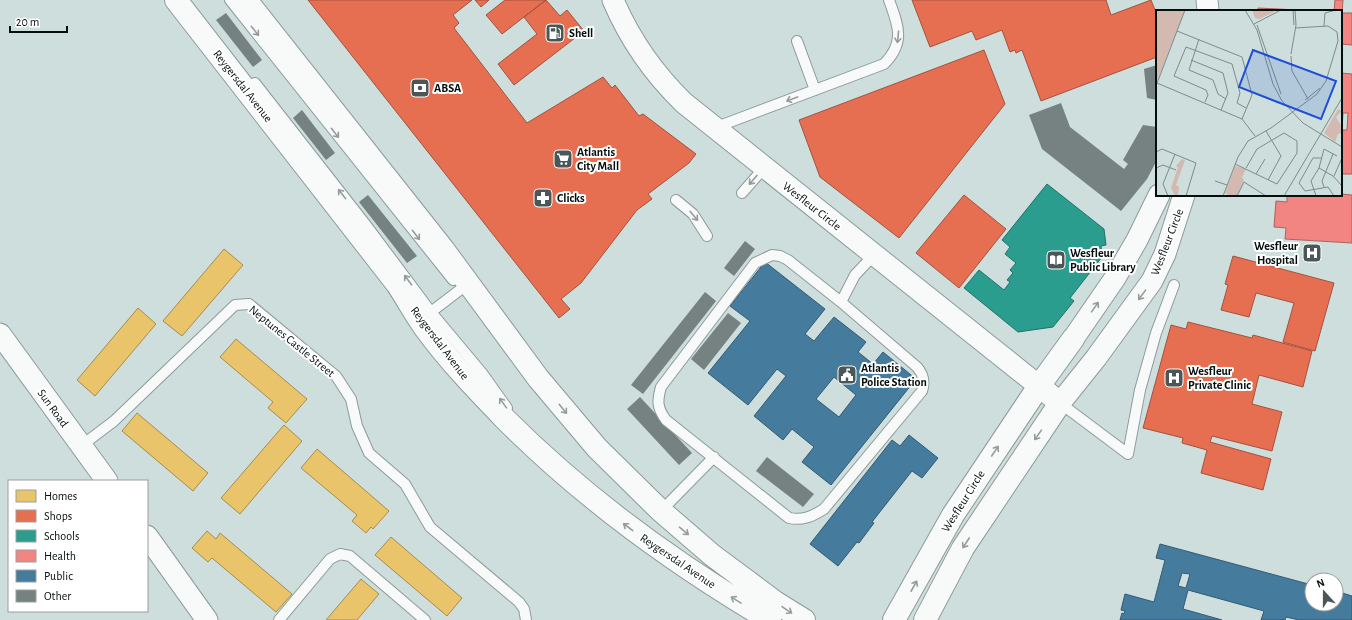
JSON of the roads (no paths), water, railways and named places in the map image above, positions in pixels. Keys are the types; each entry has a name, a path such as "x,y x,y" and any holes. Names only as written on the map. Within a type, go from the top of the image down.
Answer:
{"main road":[{"name":"Reygersdal Avenue","path":"176,0 398,284 425,327 472,385 563,474 628,527 699,577 770,620"},
{"name":"Reygersdal Avenue","path":"246,0 443,249 538,378 597,448 661,511 712,555 775,602 804,620"},
{"name":"Wesfleur Circle","path":"894,620 953,515 1039,386 1073,339"},
{"name":"Wesfleur Circle","path":"925,620 963,548 1060,403 1039,386"}],"street":[{"name":"Wesfleur Circle","path":"613,0 631,38 656,74 684,103 1039,386"},
{"path":"1194,10 1195,0"},
{"path":"1207,0 1208,10"},
{"name":"Wesfleur Circle","path":"1073,339 1115,278 1137,240 1159,196"},
{"name":"Wesfleur Circle","path":"1060,403 1096,358 1152,281 1165,254 1184,196"},
{"name":"Sun Road","path":"0,334 106,480"},
{"path":"148,537 207,620"}],"lane":[{"path":"189,0 217,36"},
{"path":"230,0 505,344 538,378"},
{"path":"714,128 876,68 890,58 898,42 899,34 889,0"},
{"path":"797,41 815,90"},
{"path":"246,72 366,224 431,312 482,373 533,446"},
{"path":"742,193 764,168"},
{"path":"676,200 692,214 707,236"},
{"path":"772,254 780,256 841,302 917,367 923,378 922,391 824,509 807,518 796,520 789,518 666,420 657,404 658,396 661,387 755,263 772,254"},
{"path":"841,302 855,275 874,255"},
{"name":"Wesfleur Circle","path":"1060,403 1128,454 1140,390 1156,333 1174,285"},
{"path":"431,312 461,289"},
{"name":"Neptunes Castle Street","path":"81,446 114,421 235,305 249,304 336,376 351,399 357,426 369,453 405,484 430,527 519,602 524,609 526,620"},
{"path":"661,511 714,457"},
{"path":"278,620 330,559 340,554 350,556 425,620"}],"place":[{"name":"Shell","path":"555,33"},
{"name":"ABSA","path":"420,88"},
{"name":"Atlantis City Mall","path":"563,159"},
{"name":"Clicks","path":"543,198"},
{"name":"Wesfleur Hospital","path":"1312,253"},
{"name":"Wesfleur Public Library","path":"1056,260"},
{"name":"Atlantis Police Station","path":"847,375"},
{"name":"Wesfleur Private Clinic","path":"1174,378"}]}
